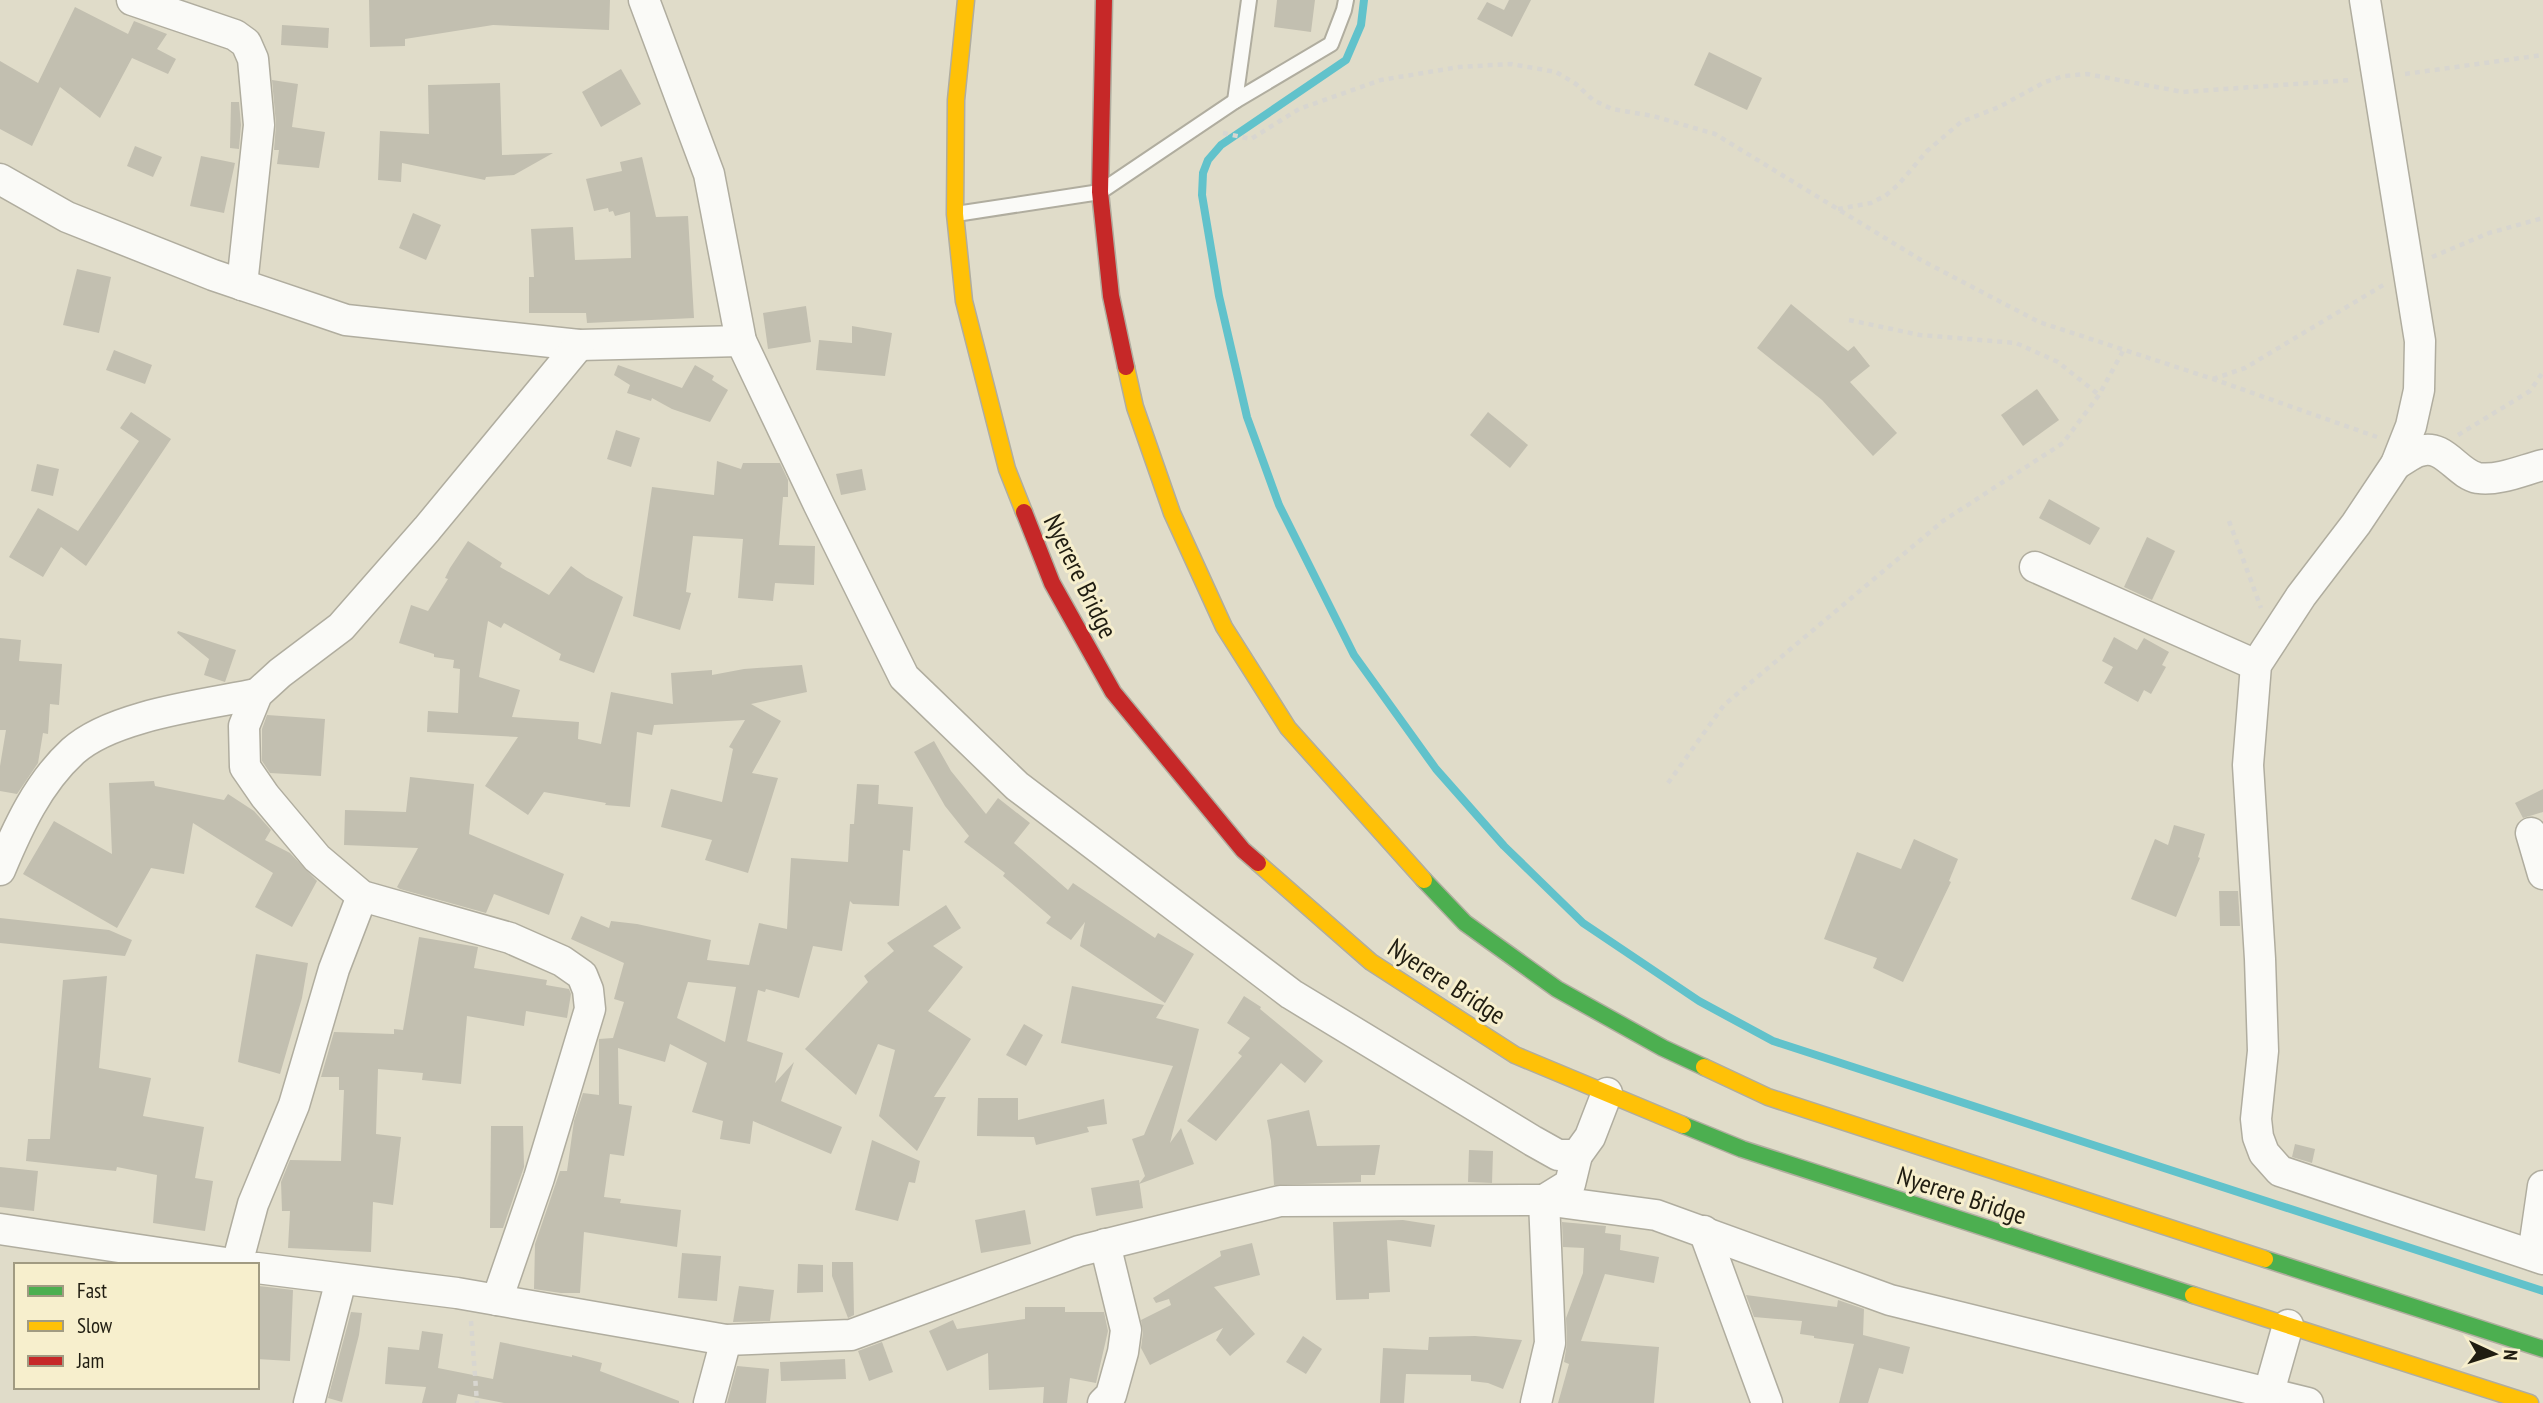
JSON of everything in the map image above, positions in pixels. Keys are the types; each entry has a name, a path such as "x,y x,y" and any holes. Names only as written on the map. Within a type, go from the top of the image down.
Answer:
{"main road":[{"name":"Nyerere Bridge","path":"966,0 956,100 955,214 964,301 1007,469 1052,583 1113,692 1243,850 1371,962 1515,1055 1742,1149 2530,1403"},
{"name":"Nyerere Bridge","path":"1104,0 1100,192 1111,296 1135,407 1172,513 1224,627 1288,729 1465,923 1557,989 1663,1048 1768,1097 2543,1349"}],"street":[{"path":"132,0 235,35 246,43 253,59 259,125 255,180 244,252 243,285"},
{"path":"644,0 709,174 741,341 904,677 1017,786 1292,994 1533,1141 1558,1155 1577,1155"},
{"path":"2365,0 2420,341 2419,390 2411,453 2301,596 2264,653 2248,765 2263,1051 2256,1119 2258,1137 2264,1153 2280,1171 2538,1257 2543,1186"},
{"path":"0,179 67,217 243,285 346,320 579,345 741,341"},
{"path":"484,1298 539,1178 590,1009 588,990 582,975 562,961 510,938 362,896 317,858 265,796 245,767 244,726 257,694 341,627 427,530 579,345"},
{"path":"2411,453 2443,454 2475,478 2494,478 2543,465"},
{"path":"2035,567 2264,653"},
{"path":"0,870 18,828 44,784 74,750 103,732 135,720 257,694"},
{"path":"2531,833 2543,874"},
{"path":"238,1263 253,1204 294,1104 334,969 362,896"},
{"path":"1544,1200 1570,1184 1577,1155 1590,1137 1607,1093"},
{"path":"1535,1403 1550,1343 1544,1200"},
{"path":"259,1268 484,1298 726,1340 851,1335 1079,1251 1280,1201 1544,1200 1656,1215 1890,1300 2267,1398 2308,1403"},
{"path":"0,1229 225,1263"},
{"path":"1704,1231 1768,1403"},
{"path":"1103,1403 1111,1395 1126,1330 1105,1244"},
{"path":"309,1403 341,1280"},
{"path":"2267,1398 2288,1325"},
{"path":"709,1403 726,1340"}],"lane":[{"path":"1236,101 1249,0"},
{"path":"955,214 1100,192 1236,101 1331,44 1346,0"}],"path":[{"path":"1837,209 1871,203 1885,196 1927,151 1961,122 1999,107 2045,82 2064,76 2087,74 2183,92 2377,78 2543,55"},
{"path":"1233,133 1251,139 1299,109 1381,80 1459,67 1511,64 1556,72 1593,100 1612,109 1653,116 1715,134 1920,260 2039,323 2213,379 2411,453 2515,402 2530,391 2543,372"},
{"path":"2213,379 2245,368 2445,250 2489,233 2543,218"},
{"path":"1849,320 1920,335 2016,343 2058,362 2099,395"},
{"path":"1668,783 1724,705 1943,521 2063,443 2099,395 2123,351"},
{"path":"2229,521 2245,561 2264,653"},
{"path":"477,1403 484,1298"}],"building":[{"path":"369,0 610,0 609,30 493,25 405,39 405,46 370,47"},
{"path":"1277,0 1315,0 1311,32 1274,27"},
{"path":"1509,0 1531,0 1512,37 1477,19 1487,2 1504,10"},
{"path":"75,7 128,34 134,21 167,34 157,49 176,59 168,74 132,58 100,118 60,87 32,146 0,129 0,61 38,83"},
{"path":"282,25 329,28 328,48 281,45"},
{"path":"1709,52 1762,78 1747,110 1694,85"},
{"path":"621,69 641,104 601,127 582,92"},
{"path":"272,80 298,84 292,127 325,132 319,168 277,164 279,150 274,150 276,124"},
{"path":"500,83 502,155 553,153 514,175 486,177 485,180 402,163 401,182 378,180 380,131 429,134 428,85"},
{"path":"231,102 239,102 239,149 230,148"},
{"path":"135,146 162,157 153,177 127,166"},
{"path":"201,156 235,163 224,213 190,206"},
{"path":"642,157 656,217 688,216 694,318 587,323 586,313 529,313 529,277 534,277 531,229 573,227 575,260 631,258 630,212 615,216 608,208 594,211 586,179 622,171 620,162"},
{"path":"413,213 441,225 426,260 399,248"},
{"path":"77,269 111,277 99,333 63,325"},
{"path":"1791,304 1848,351 1854,346 1870,366 1850,382 1897,433 1873,456 1822,400 1757,348"},
{"path":"806,306 811,342 768,349 763,313"},
{"path":"852,326 892,333 885,376 816,370 819,340 852,343"},
{"path":"114,350 152,365 145,384 106,370"},
{"path":"618,365 682,388 695,365 714,376 712,380 728,390 710,422 672,409 652,398 651,401 627,393 630,385 614,375"},
{"path":"2037,389 2059,420 2023,446 2001,415"},
{"path":"131,412 171,439 86,566 61,547 43,577 9,557 38,508 78,531 139,441 120,428"},
{"path":"1488,412 1528,445 1510,468 1470,435"},
{"path":"616,430 640,438 631,467 607,459"},
{"path":"717,461 741,469 743,463 780,463 788,480 788,497 783,497 779,545 815,546 814,585 775,583 773,601 738,598 743,539 693,536 686,592 691,593 680,630 633,616 652,487 714,495"},
{"path":"37,464 59,469 53,496 31,491"},
{"path":"862,469 866,490 841,495 836,474"},
{"path":"2049,499 2100,528 2090,545 2039,518"},
{"path":"2147,537 2175,551 2152,600 2124,587"},
{"path":"468,541 502,563 500,567 549,595 571,566 623,597 594,673 559,660 561,654 504,623 501,628 488,621 479,677 520,690 512,717 579,722 578,739 601,744 611,692 673,704 671,673 712,670 712,675 744,669 802,665 807,692 751,704 781,721 752,773 778,778 748,873 705,860 712,840 661,827 671,789 722,802 733,749 729,747 745,720 654,725 652,735 637,732 630,807 605,805 606,803 544,792 528,815 485,786 518,737 427,732 428,711 458,713 460,669 453,668 454,660 434,657 434,654 399,643 411,605 428,611 448,579 445,578 450,568"},
{"path":"178,631 236,650 225,682 204,675 209,659 177,633"},
{"path":"2114,637 2137,650 2144,638 2169,652 2162,665 2166,667 2151,694 2144,690 2138,702 2104,683 2113,667 2102,661"},
{"path":"0,638 21,640 19,661 62,664 59,705 50,704 48,734 43,733 38,763 17,794 0,791 0,766 6,730 0,730"},
{"path":"267,715 325,719 321,776 270,773 262,761 262,729"},
{"path":"934,741 951,771 986,814 998,798 1030,823 1014,843 1068,890 1073,883 1155,938 1158,933 1194,954 1165,1003 1080,946 1085,922 1071,940 1046,923 1051,917 1003,876 1005,873 964,842 969,836 945,806 914,752"},
{"path":"410,777 474,784 469,834 564,874 549,915 494,894 486,913 400,889 397,887 418,848 344,845 345,810 406,812"},
{"path":"154,781 155,786 224,800 228,794 254,811 271,830 265,840 290,853 317,881 292,927 255,907 273,873 193,823 184,874 151,868 117,928 23,874 54,821 112,854 109,783"},
{"path":"857,784 879,785 878,804 913,807 910,851 903,850 899,906 853,904 850,901 842,951 813,946 799,998 766,989 765,992 758,990 747,1041 783,1053 775,1083 794,1062 781,1101 842,1127 831,1154 753,1121 750,1144 720,1139 723,1121 692,1112 707,1063 670,1044 665,1062 618,1048 619,1104 632,1106 624,1156 610,1154 604,1197 621,1199 620,1203 681,1210 677,1247 584,1232 580,1293 534,1289 535,1244 560,1171 567,1171 574,1121 583,1093 599,1095 599,1039 613,1038 624,1002 614,999 624,963 571,939 581,916 609,928 611,921 637,924 711,940 707,960 749,965 759,923 787,929 791,858 848,862 850,824 854,824","holes":["688,982 736,987 725,1042 677,1018"]},
{"path":"2543,789 2543,812 2523,818 2515,803"},
{"path":"2174,825 2205,834 2198,857 2200,858 2176,917 2131,899 2155,839 2168,845"},
{"path":"1914,839 1958,859 1949,881 1951,882 1903,982 1873,968 1877,958 1824,939 1857,852 1901,869"},
{"path":"2219,891 2238,891 2240,926 2220,926"},
{"path":"946,905 961,928 933,946 963,967 928,1011 971,1039 934,1097 946,1097 917,1151 879,1116 895,1050 878,1044 856,1095 805,1049 868,982 864,976 894,951 887,943"},
{"path":"0,918 109,930 132,940 125,956 0,943"},
{"path":"419,937 478,947 474,968 547,980 546,985 569,989 571,994 567,1018 526,1011 524,1026 467,1016 461,1084 422,1080 423,1073 378,1069 376,1134 401,1137 393,1205 373,1202 371,1252 288,1248 290,1211 282,1211 281,1182 290,1160 341,1161 344,1090 339,1090 339,1077 321,1077 334,1032 394,1034 394,1029 403,1030"},
{"path":"256,954 308,963 302,998 280,1074 238,1062"},
{"path":"107,976 99,1068 151,1078 143,1116 204,1127 195,1178 213,1181 205,1231 153,1223 157,1175 117,1167 116,1171 26,1161 28,1139 50,1139 63,980"},
{"path":"1072,986 1164,1005 1156,1018 1199,1029 1170,1143 1181,1128 1194,1164 1139,1184 1145,1176 1132,1139 1144,1135 1173,1066 1061,1043"},
{"path":"1244,996 1261,1007 1260,1009 1323,1061 1305,1083 1281,1063 1216,1141 1187,1121 1242,1056 1238,1053 1250,1038 1227,1023"},
{"path":"1024,1024 1043,1035 1026,1066 1006,1055"},
{"path":"978,1098 1018,1098 1018,1120 1104,1099 1107,1124 1087,1127 1089,1132 1036,1145 1034,1137 977,1136"},
{"path":"1309,1110 1317,1146 1380,1145 1375,1175 1361,1175 1361,1182 1274,1185 1267,1120"},
{"path":"491,1126 523,1126 524,1167 503,1228 490,1228"},
{"path":"872,1140 920,1161 915,1183 909,1182 898,1221 855,1210"},
{"path":"2295,1144 2315,1149 2312,1163 2292,1157"},
{"path":"1469,1150 1493,1151 1492,1183 1468,1182"},
{"path":"0,1167 38,1171 34,1211 0,1207"},
{"path":"1139,1180 1143,1208 1096,1216 1091,1188"},
{"path":"1025,1210 1031,1244 981,1253 975,1220"},
{"path":"1403,1220 1435,1225 1431,1247 1387,1240 1390,1292 1369,1293 1369,1299 1336,1300 1333,1222"},
{"path":"1562,1222 1606,1226 1605,1233 1621,1235 1620,1250 1659,1257 1654,1283 1605,1274 1581,1341 1659,1347 1654,1403 1558,1403 1569,1364 1564,1362 1567,1343 1566,1318 1583,1273 1584,1248 1563,1247"},
{"path":"1252,1243 1260,1275 1214,1287 1255,1334 1230,1356 1216,1340 1223,1328 1150,1365 1141,1348 1141,1320 1171,1305 1169,1299 1156,1303 1153,1298 1221,1256 1220,1251"},
{"path":"682,1253 721,1256 717,1301 678,1298"},
{"path":"832,1262 853,1262 854,1315 848,1318 832,1276"},
{"path":"798,1264 823,1265 823,1292 797,1293"},
{"path":"259,1286 293,1290 290,1361 259,1359"},
{"path":"739,1286 774,1290 770,1321 733,1322"},
{"path":"1746,1295 1837,1307 1838,1300 1864,1309 1863,1335 1910,1347 1903,1374 1879,1368 1868,1403 1839,1403 1854,1344 1800,1334 1802,1321 1754,1317"},
{"path":"1025,1307 1065,1307 1065,1312 1104,1312 1108,1331 1096,1383 1070,1378 1067,1403 1043,1403 1044,1387 989,1390 988,1353 947,1371 929,1331 953,1320 957,1329 1025,1319"},
{"path":"351,1312 362,1313 342,1402 328,1398"},
{"path":"422,1331 443,1334 438,1368 493,1379 500,1342 602,1363 600,1371 679,1403 504,1403 458,1394 456,1403 422,1403 426,1387 385,1384 388,1347 419,1350"},
{"path":"1303,1336 1322,1349 1306,1374 1286,1362"},
{"path":"1475,1336 1522,1340 1503,1389 1488,1383 1471,1381 1471,1375 1406,1374 1404,1403 1380,1403 1383,1348 1428,1350 1429,1337"},
{"path":"882,1342 893,1372 869,1381 858,1351"},
{"path":"845,1359 846,1379 781,1381 780,1362"},
{"path":"737,1366 769,1369 766,1403 727,1403"}],"waterway":[{"path":"1364,0 1361,25 1346,60 1221,145 1208,160 1203,173 1202,195 1219,296 1247,417 1279,505 1354,655 1436,769 1504,846 1583,923 1699,1001 1773,1041 2543,1291"}],"traffic: fast":[{"path":"1424,880 1465,923 1557,989 1663,1048 1704,1067"},
{"path":"1683,1125 1742,1149 2193,1295"},
{"path":"2265,1259 2543,1349"}],"traffic: slow":[{"path":"966,0 956,100 955,214 964,301 1007,469 1024,512"},
{"path":"1126,367 1135,407 1172,513 1224,627 1288,728 1424,880"},
{"path":"1258,863 1371,962 1515,1055 1683,1125"},
{"path":"1704,1067 1768,1097 2265,1259"},
{"path":"2193,1295 2530,1403"}],"traffic: jam":[{"path":"1104,0 1100,192 1111,296 1126,367"},
{"path":"1024,512 1052,583 1113,692 1243,850 1258,863"}]}
